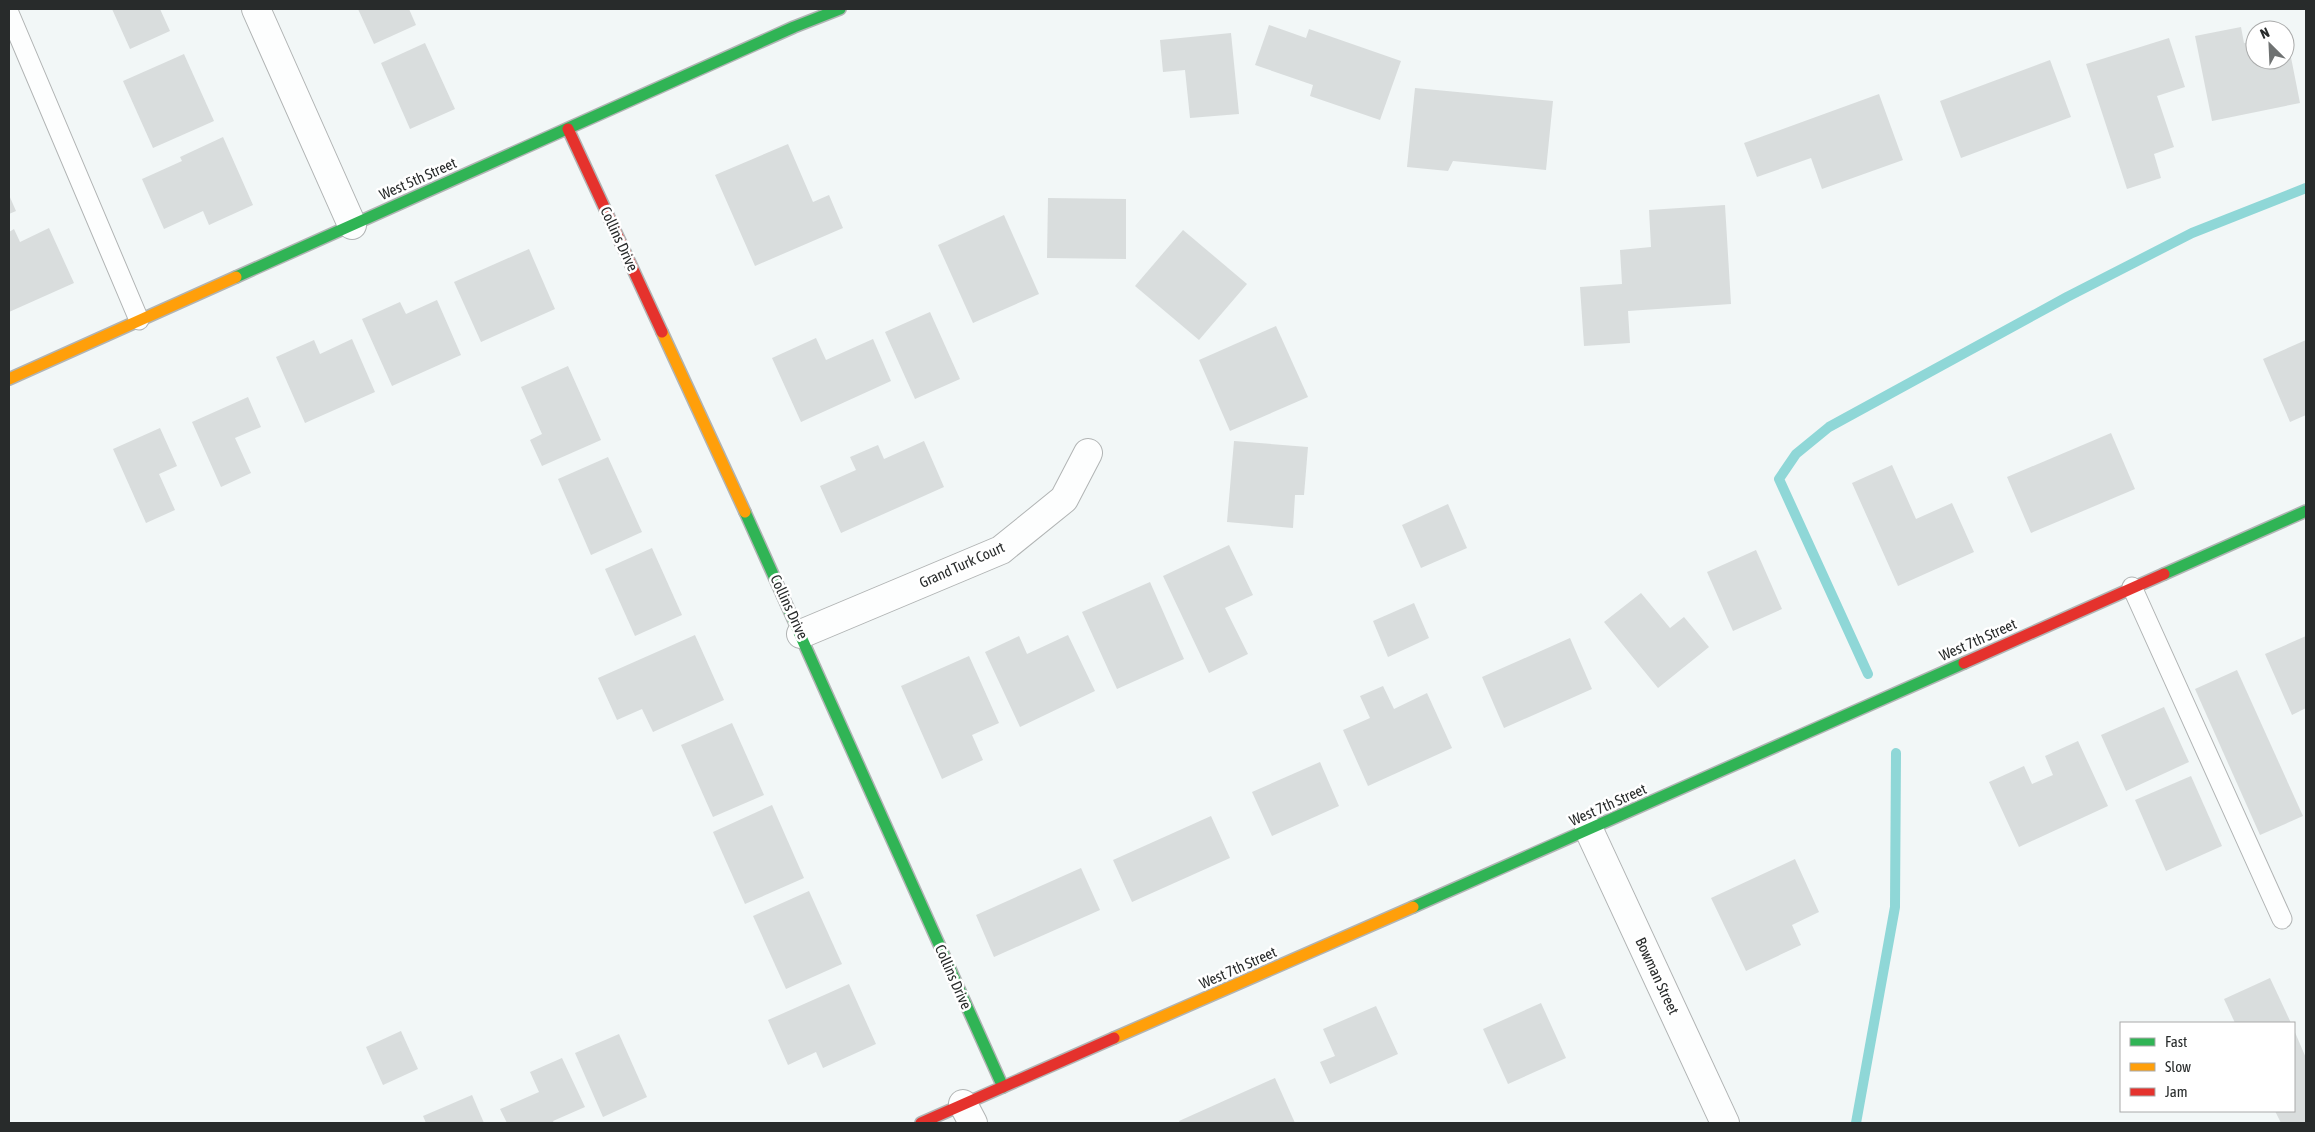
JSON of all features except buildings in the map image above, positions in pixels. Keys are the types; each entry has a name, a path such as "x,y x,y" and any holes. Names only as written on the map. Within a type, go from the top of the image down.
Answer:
{"street":[{"path":"256,9 352,225"},
{"name":"West 5th Street","path":"9,379 840,9"},
{"name":"Collins Drive","path":"568,129 801,634 1003,1088"},
{"name":"Grand Turk Court","path":"801,634 1001,550 1064,499 1088,453"},
{"name":"West 7th Street","path":"921,1123 968,1114 1003,1088 2306,511"},
{"name":"Bowman Street","path":"1589,830 1724,1123"}],"lane":[{"path":"9,13 139,320"},
{"path":"2132,587 2282,919"}],"waterway":[{"path":"1868,674 1779,479 1796,454 1829,427 2067,297 2192,233 2306,188"},
{"path":"1856,1123 1895,907 1896,753"}],"traffic: fast":[{"path":"236,277 794,27 840,9"},
{"path":"2164,574 2306,511"},
{"path":"745,512 1003,1087"},
{"path":"1413,907 1964,663"}],"traffic: slow":[{"path":"9,379 236,277"},
{"path":"662,332 745,512"},
{"path":"1114,1038 1413,907"}],"traffic: jam":[{"path":"568,129 662,332"},
{"path":"1964,663 2164,574"},
{"path":"921,1123 1114,1038"}]}
